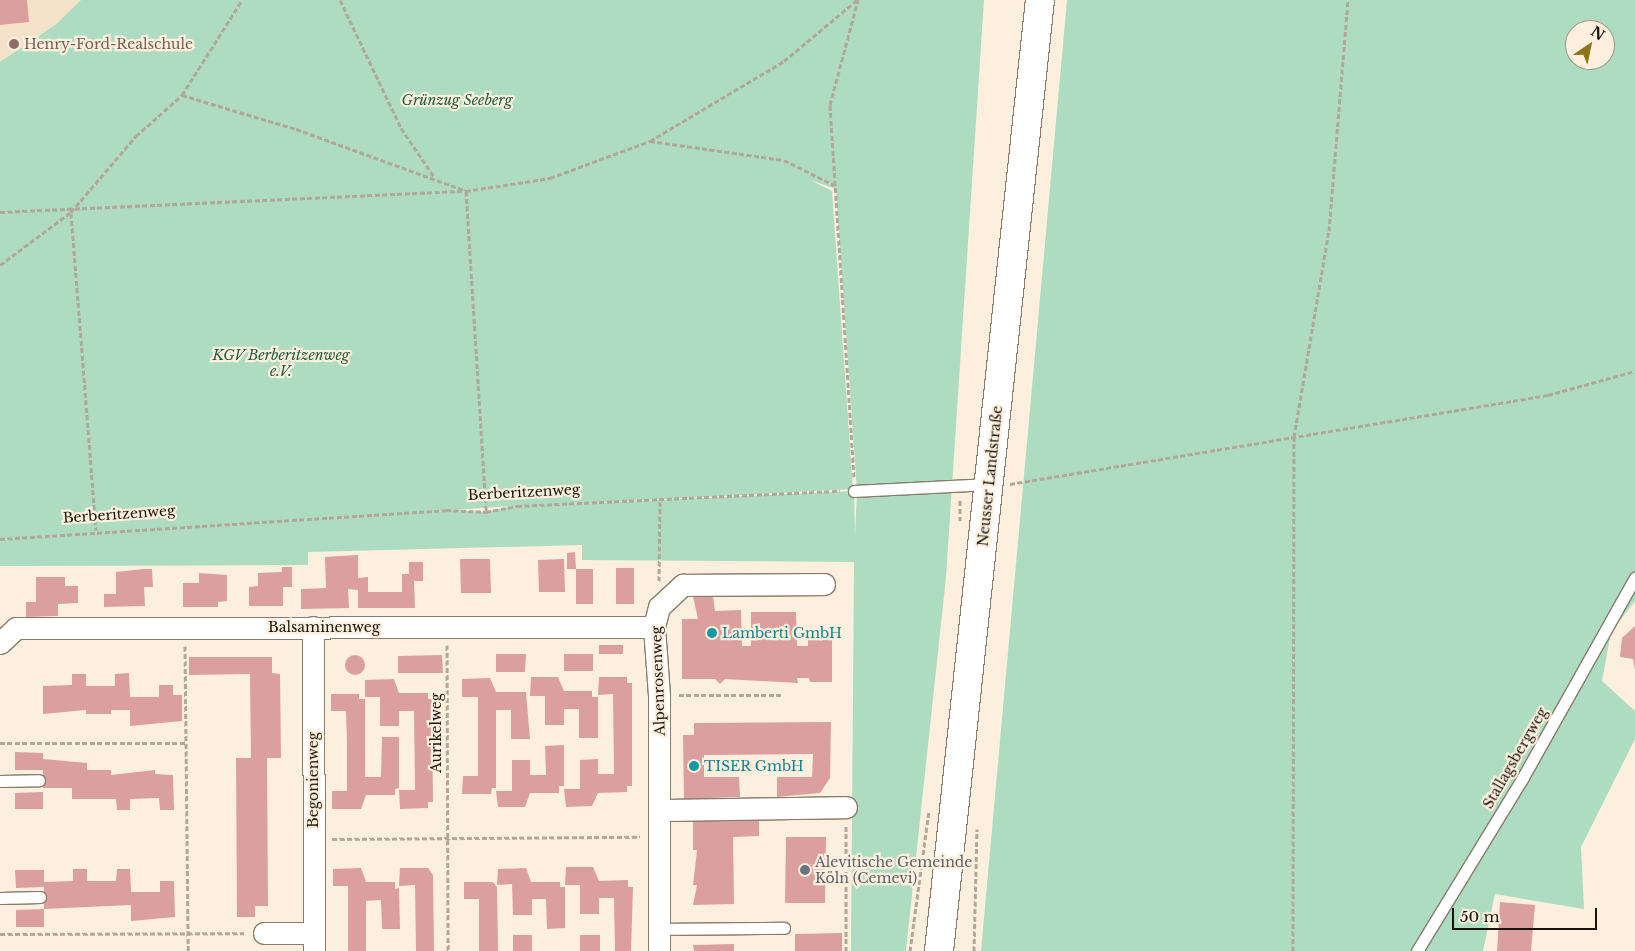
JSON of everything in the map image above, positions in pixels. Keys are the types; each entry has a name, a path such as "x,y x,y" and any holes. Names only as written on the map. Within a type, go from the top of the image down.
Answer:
{"main road":[{"name":"Neusser Landstraße","path":"939,951 1040,0"}],"street":[{"name":"Alpenrosenweg","path":"659,951 660,810 657,617 683,585 824,584"},
{"name":"Balsaminenweg","path":"0,642 16,628 447,627 657,617"},
{"name":"Begonienweg","path":"264,933 314,942 313,627"},
{"path":"660,810 846,807"}],"lane":[{"path":"854,491 989,484"},
{"name":"Stallagsbergweg","path":"1416,951 1522,779 1635,578"},
{"path":"0,781 39,780"},
{"path":"0,898 40,897"},
{"path":"659,929 784,928"}],"path":[{"path":"0,265 71,212 136,136 182,95 242,0"},
{"path":"340,0 401,128 435,178"},
{"path":"0,212 71,212 466,191 550,178 650,141 784,60 857,0"},
{"path":"854,491 830,105 857,0"},
{"path":"1293,951 1294,437 1329,230 1348,0"},
{"path":"182,95 296,129 435,178 466,191"},
{"path":"650,141 784,160 835,185"},
{"path":"466,191 486,512"},
{"path":"71,212 96,530"},
{"path":"989,484 1014,484 1548,395 1635,371"},
{"name":"Berberitzenweg","path":"0,539 96,530 486,512 517,506 660,502 854,491"},
{"path":"657,617 660,502"},
{"name":"Aurikelweg","path":"447,627 448,951"},
{"path":"185,628 188,951"},
{"path":"659,695 783,695"},
{"path":"0,742 186,742"},
{"path":"846,807 846,951"},
{"path":"974,951 978,817"},
{"path":"314,840 660,837"},
{"path":"0,934 264,933"}],"shaded area":[{"name":"Henry-Ford-Realschule","path":"0,0 81,0 55,25 0,62"}],"green space":[{"path":"81,0 984,0 946,577 906,951 851,951 854,562 582,560 582,545 308,552 308,565 0,566 0,62 55,25","holes":["810,180 836,189 857,491 855,536 854,491 552,505 853,489 832,191","511,506 486,512 453,510 454,510"]},
{"path":"1067,0 1635,0 1635,601 1611,632 1602,681 1635,711 1635,739 1581,847 1584,909 1495,894 1483,951 981,951"}],"building":[{"path":"0,0 27,0 29,22 0,25"},
{"path":"575,552 576,569 567,569 567,553"},
{"path":"358,555 358,578 368,577 368,592 402,592 402,574 409,574 409,562 423,562 423,581 414,581 415,608 358,608 358,590 348,589 349,608 301,609 301,589 326,588 325,557"},
{"path":"460,559 490,559 491,593 461,593"},
{"path":"564,559 565,592 539,592 538,560"},
{"path":"282,567 292,567 292,587 283,587 283,606 249,606 249,587 258,586 258,573 282,572"},
{"path":"616,568 634,568 634,604 616,604"},
{"path":"152,569 153,587 144,587 145,606 104,607 104,594 116,594 116,572"},
{"path":"576,569 593,569 593,604 576,604"},
{"path":"199,573 227,575 227,601 218,602 218,607 183,607 183,583 199,583"},
{"path":"36,577 65,577 65,586 78,586 78,603 58,604 58,616 26,617 26,602 36,602"},
{"path":"693,596 713,596 715,611 741,610 742,646 751,646 751,612 796,612 797,646 808,646 808,639 832,637 832,682 810,682 809,678 797,678 798,683 725,679 720,684 715,679 682,679 682,619 698,619"},
{"path":"1635,626 1635,670 1633,659 1620,657 1622,638"},
{"path":"599,645 623,645 623,654 599,654"},
{"path":"496,654 526,654 525,672 496,672"},
{"path":"564,654 593,654 593,671 564,671"},
{"path":"355,655 362,658 365,665 362,672 355,675 348,672 345,665 348,658"},
{"path":"442,655 443,673 398,673 398,656"},
{"path":"189,657 272,657 272,673 280,674 281,758 267,758 268,906 255,906 255,917 237,917 236,758 251,758 250,674 189,675"},
{"path":"129,673 130,697 159,697 159,685 173,685 173,695 182,695 182,721 130,726 130,710 111,710 111,714 86,714 86,710 43,714 43,686 72,685 72,674 86,674 86,686 115,686 115,674"},
{"path":"531,677 558,677 564,691 592,691 592,697 598,697 598,738 579,738 579,709 564,709 564,725 545,725 545,696 530,696"},
{"path":"599,677 627,677 627,683 632,683 632,786 627,786 627,792 598,793 592,806 566,807 564,789 580,789 580,760 598,759 598,774 614,774 613,694 598,695"},
{"path":"490,678 496,692 526,692 530,739 511,739 511,710 496,710 496,788 492,788 491,794 462,794 463,776 478,776 478,697 462,697 462,679"},
{"path":"394,679 399,693 428,693 428,699 432,699 433,802 428,802 428,808 400,809 399,790 415,790 414,711 399,711 399,726 380,726 380,697 365,697 365,680"},
{"path":"331,694 359,694 359,699 365,699 365,777 381,777 382,737 399,737 399,788 395,789 395,795 366,795 361,809 332,809 332,791 347,791 347,741 346,711 331,711"},
{"path":"831,722 830,778 820,793 777,797 777,777 812,777 813,754 704,755 704,777 739,777 740,797 684,799 683,735 694,735 694,723"},
{"path":"564,745 564,786 559,786 559,793 530,793 525,807 498,807 496,791 512,791 512,760 530,760 530,775 546,775 545,746"},
{"path":"15,752 43,753 43,759 87,763 87,770 111,770 111,775 155,770 155,774 173,775 174,810 160,810 159,798 130,799 130,810 117,810 116,799 72,799 72,788 43,788 43,770 15,770"},
{"path":"43,792 43,809 15,809 15,793"},
{"path":"759,820 759,836 733,837 734,904 693,905 697,885 693,885 697,850 693,850 693,821"},
{"name":"Alevitische Gemeinde Köln (Cemevi)","path":"786,837 826,837 825,903 785,903"},
{"path":"566,867 593,867 599,881 628,880 628,887 633,887 631,951 615,951 614,898 599,898 599,914 580,914 580,885 565,885"},
{"path":"361,868 366,882 395,882 395,889 399,888 400,929 382,929 381,900 366,901 366,951 348,951 348,886 333,886 333,869"},
{"path":"400,868 428,868 433,875 434,951 416,951 415,885 399,886"},
{"path":"526,868 531,882 560,882 560,887 565,887 565,928 547,929 546,899 532,899 532,915 513,915 512,884 497,885 498,869"},
{"path":"73,869 87,869 87,881 116,881 117,869 130,869 131,892 160,892 160,881 174,881 175,917 131,921 131,905 44,909 44,887 16,888 15,870 44,870 44,882 73,881"},
{"path":"464,882 493,882 497,887 498,951 479,951 479,899 464,899"},
{"path":"1500,902 1535,905 1531,951 1497,951"},
{"path":"44,909 44,927 16,927 16,910"},
{"path":"842,933 842,951 795,951 795,934"},
{"path":"513,935 532,935 532,951 513,951"},
{"path":"580,935 600,935 600,951 580,951"},
{"path":"734,944 734,951 694,951 693,945"}],"place":[{"name":"Henry-Ford-Realschule","path":"14,44"},
{"name":"Lamberti GmbH","path":"712,633"},
{"name":"TISER GmbH","path":"694,766"},
{"name":"Alevitische Gemeinde Köln (Cemevi)","path":"805,870"}],"park label":[{"name":"Grünzug Seeberg","path":"457,100"},
{"name":"KGV Berberitzenweg e.V.","path":"281,364"}]}
